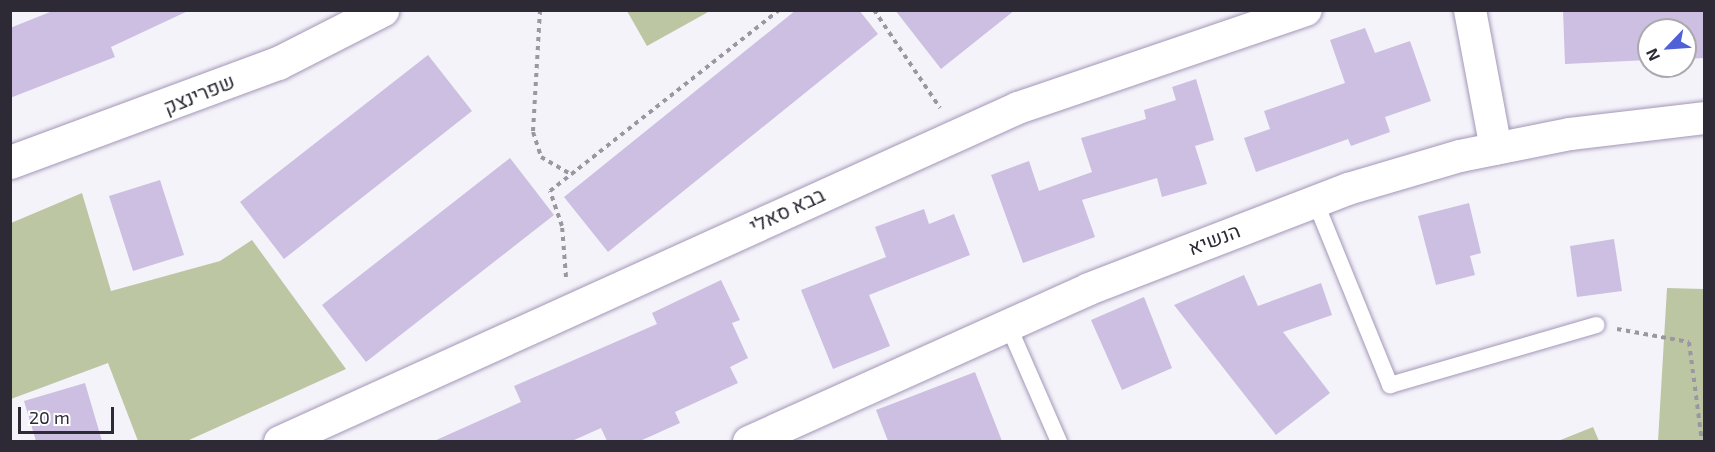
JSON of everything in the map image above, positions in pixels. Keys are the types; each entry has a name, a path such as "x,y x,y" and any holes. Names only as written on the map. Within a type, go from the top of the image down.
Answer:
{"street":[{"name":"שפרינצק","path":"10,162 278,63 382,10"},
{"name":"בבא סאלי","path":"280,441 957,134 1146,62 1306,10"},
{"path":"1470,10 1496,149"},
{"name":"הנשיא","path":"749,441 1008,325 1315,201 1496,149 1704,118"}],"lane":[{"path":"1315,201 1390,384 1596,325"},
{"path":"1008,325 1059,441"}],"path":[{"path":"540,10 533,132 540,157 571,174"},
{"path":"568,311 562,226 550,191 779,10"},
{"path":"874,10 957,134"},
{"path":"1596,325 1689,342 1702,441"}],"green space":[{"path":"627,11 710,11 647,46"},
{"path":"82,193 111,291 220,261 252,240 346,369 187,441 138,441 108,363 11,399 11,223"},
{"path":"1667,288 1704,289 1704,441 1658,441"},
{"path":"1593,427 1599,441 1558,441"}],"building":[{"path":"55,10 190,10 111,47 115,57 10,98 10,28"},
{"path":"796,10 859,10 878,34 608,252 564,197"},
{"path":"895,10 1015,10 941,69"},
{"path":"1563,10 1704,10 1704,58 1697,58 1697,18 1637,18 1637,61 1565,64"},
{"path":"1365,28 1375,53 1410,41 1431,101 1385,117 1390,132 1351,146 1348,139 1256,172 1244,138 1270,129 1264,111 1345,83 1330,40"},
{"path":"428,55 472,111 284,259 240,202"},
{"path":"1196,79 1214,140 1195,146 1207,184 1162,197 1157,178 1082,200 1095,237 1023,263 991,175 1029,161 1039,191 1092,172 1081,138 1146,119 1144,110 1176,100 1172,87"},
{"path":"510,158 554,215 366,362 322,305"},
{"path":"160,180 184,255 133,271 109,196"},
{"path":"1469,203 1481,253 1470,256 1475,275 1436,285 1418,216"},
{"path":"924,209 929,224 954,214 970,255 869,295 890,346 833,369 801,290 886,257 875,227"},
{"path":"1614,239 1622,291 1577,297 1570,246"},
{"path":"1244,275 1258,306 1321,283 1332,315 1283,332 1330,393 1276,435 1174,305"},
{"path":"721,280 740,320 732,323 748,358 730,367 738,383 675,412 680,423 640,441 607,441 601,428 572,441 434,441 521,402 514,386 657,324 652,313"},
{"path":"1144,297 1172,368 1122,390 1091,320"},
{"path":"975,372 1002,441 888,441 876,410"},
{"path":"85,383 102,441 36,441 24,401"}]}
